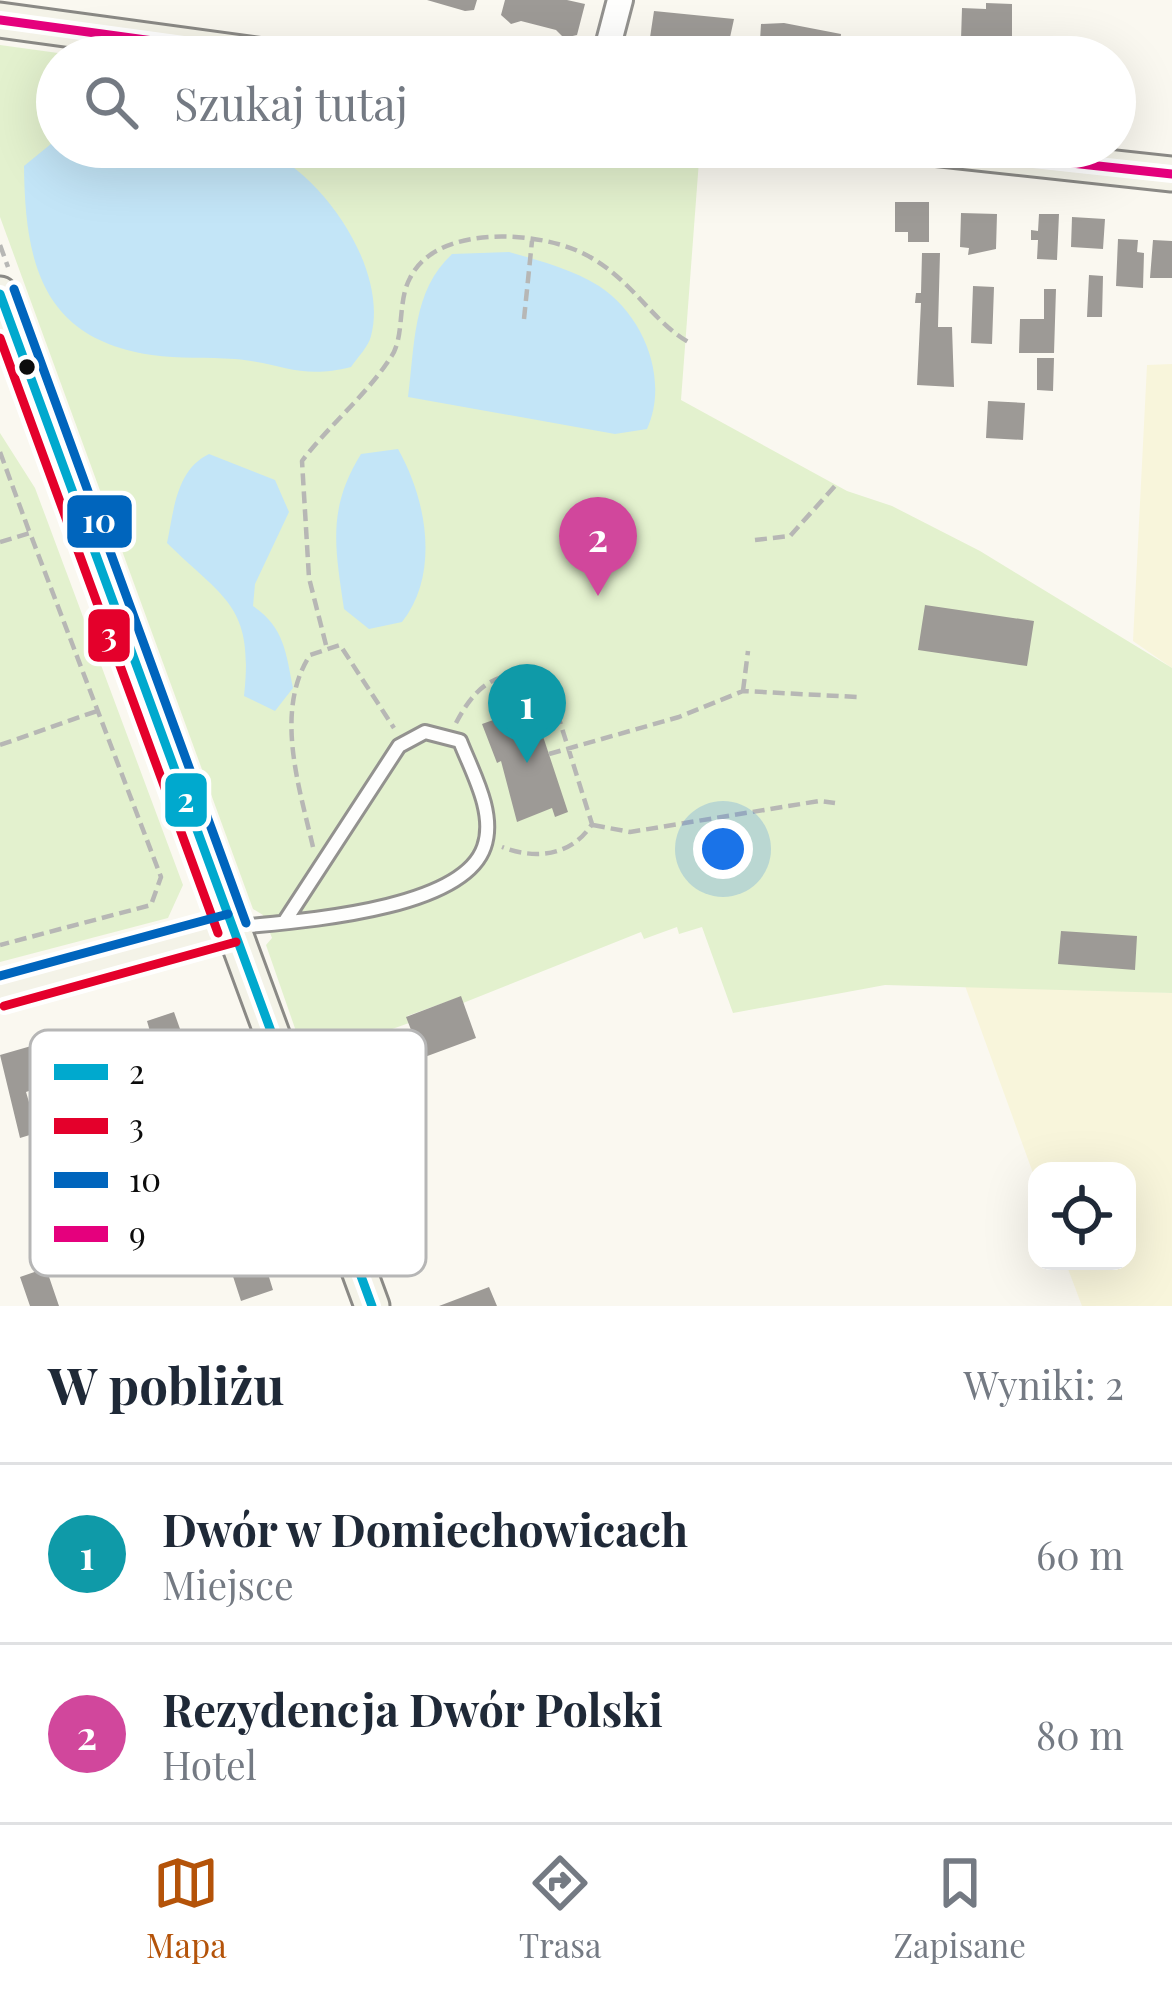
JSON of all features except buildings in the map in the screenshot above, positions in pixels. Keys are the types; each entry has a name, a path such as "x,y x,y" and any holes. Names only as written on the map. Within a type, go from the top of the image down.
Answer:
{"main road":[{"path":"0,20 117,36"},
{"path":"1117,168 1172,174"},
{"path":"0,294 270,1030"},
{"path":"0,992 232,928"},
{"path":"361,1276 372,1306"}],"street":[{"path":"611,36 620,0"}],"lane":[{"path":"232,928 341,916 442,886 474,864 486,840 486,811 460,741 450,734 425,732 403,743 285,921"}],"path":[{"path":"326,646 309,578 302,461 395,352 410,277 426,258 479,239 532,240 577,250 613,272 690,344"},
{"path":"524,319 532,240"},
{"path":"0,452 161,877 151,905 0,945"},
{"path":"755,540 790,536 836,486"},
{"path":"0,542 30,533"},
{"path":"319,871 295,759 292,697 300,671 326,646 340,645 403,743"},
{"path":"743,691 748,651"},
{"path":"450,734 477,690 495,678 521,674 544,680 571,748 592,824"},
{"path":"549,754 679,717 743,691 856,697"},
{"path":"0,745 98,710"},
{"path":"592,824 630,832 819,801 836,803"},
{"path":"486,840 515,853 554,853 574,845 592,824"}],"shaded area":[{"path":"1172,364 1172,668 1133,641 1147,365"},
{"path":"964,983 1172,993 1172,1306 1082,1306 1068,1270 1136,1270 1136,1162 1029,1162"}],"green space":[{"path":"0,45 36,50 36,168 698,168 681,400 847,491 892,506 980,551 1172,668 1172,993 885,985 733,1013 702,927 679,934 677,927 644,939 641,932 463,1003 460,997 407,1016 409,1023 390,1030 296,1030 266,945 272,938 263,915 253,909 0,217"},
{"path":"0,433 35,488 183,885 168,918 0,962"}],"water":[{"path":"36,156 36,168 293,168 327,200 360,253 374,310 365,348 351,367 305,371 235,359 152,355 115,346 86,332 63,314 36,264 24,166"},
{"path":"509,252 589,280 629,314 654,371 653,410 647,429 615,434 408,397 422,302 439,269 452,254"},
{"path":"398,449 422,513 425,560 414,603 402,622 369,629 344,609 336,547 338,511 361,454"},
{"path":"209,454 275,480 289,512 255,584 253,606 277,632 288,663 293,688 275,711 244,696 244,642 231,607 167,543 183,480"}],"transit line":[{"name":"9","path":"0,20 117,36"},
{"name":"9","path":"1117,168 1172,174"},
{"name":"10","path":"14,289 246,923"},
{"name":"2","path":"0,294 271,1030"},
{"name":"3","path":"0,338 218,933"},
{"name":"10","path":"0,976 228,914"},
{"name":"3","path":"4,1006 236,942"},
{"name":"2","path":"361,1276 372,1306"}],"place":[{"name":"Rezydencja Dwór Polski","path":"598,596"},
{"name":"Dwór w Domiechowicach","path":"527,763"}]}
